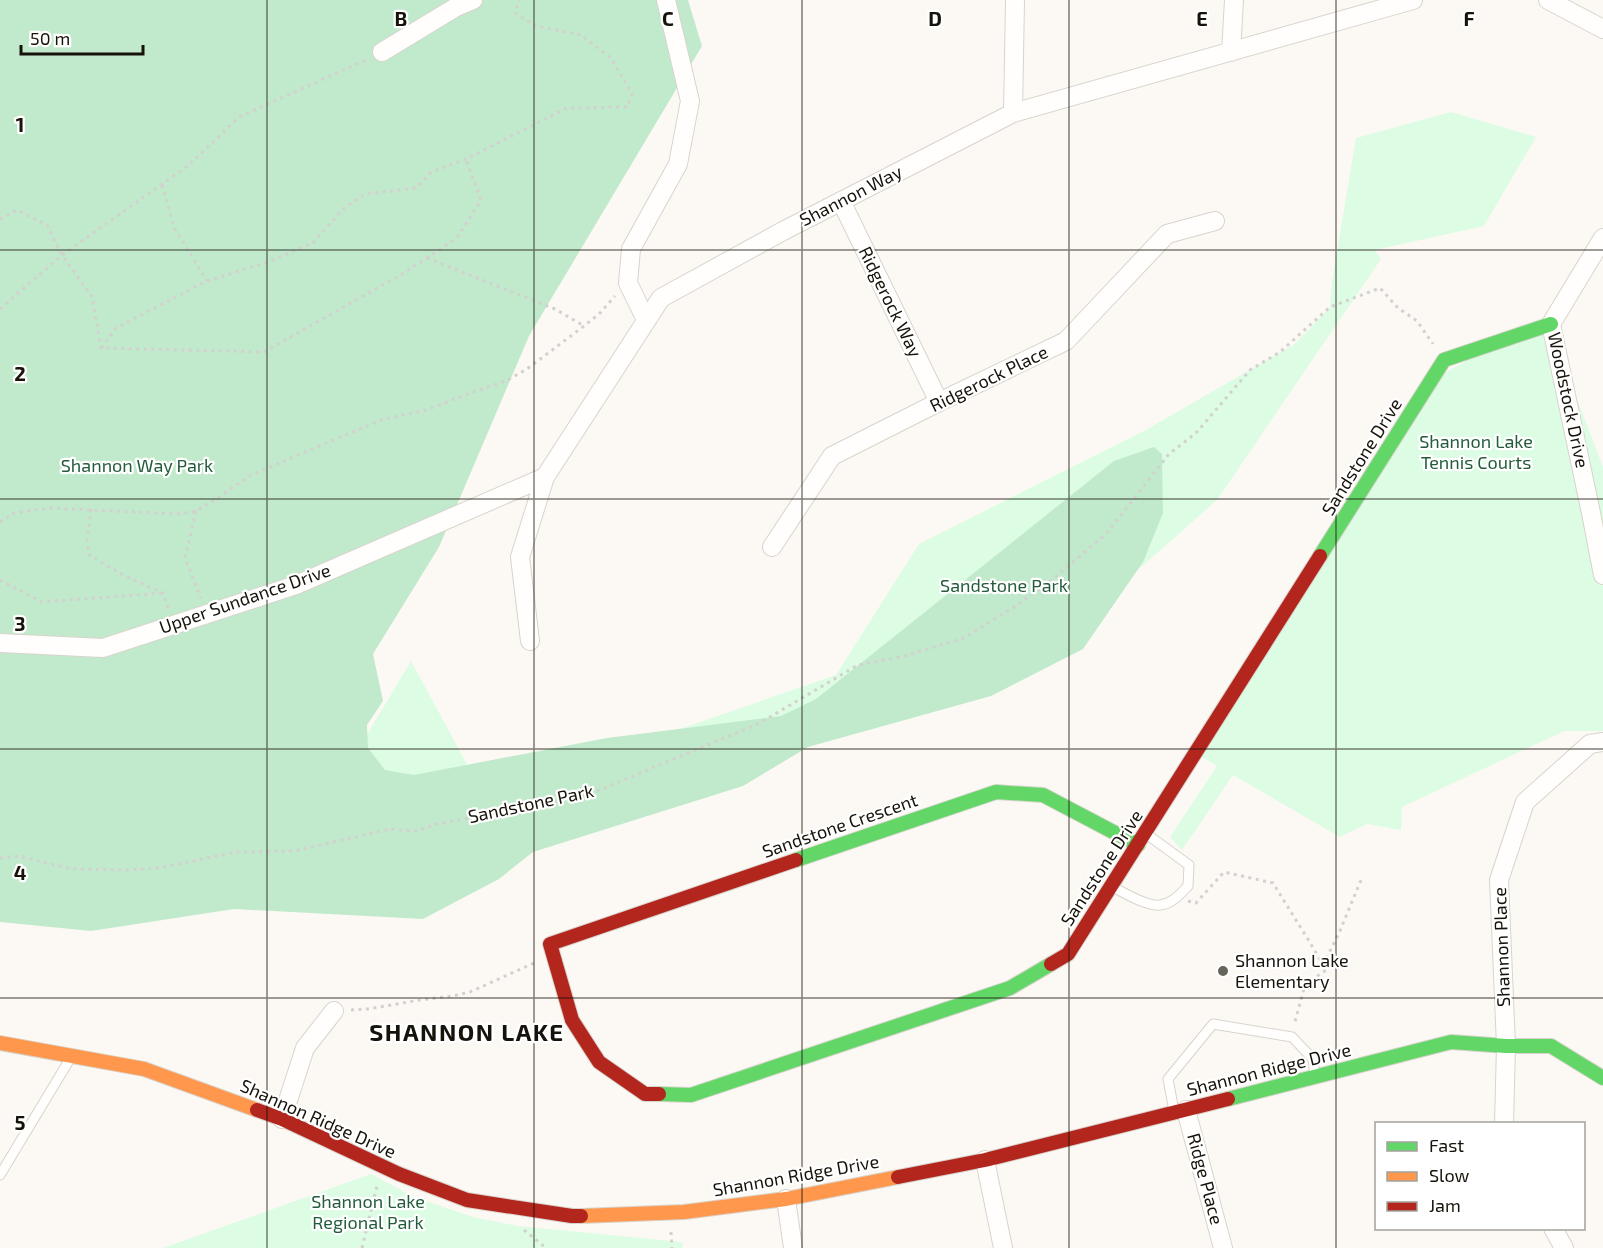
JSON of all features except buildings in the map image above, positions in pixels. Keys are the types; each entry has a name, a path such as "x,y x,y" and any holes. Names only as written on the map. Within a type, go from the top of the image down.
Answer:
{"street":[{"path":"382,52 456,7 473,0"},
{"path":"646,320 628,282 631,249 678,164 690,101 666,0"},
{"path":"1013,113 1015,0"},
{"path":"1231,52 1234,0"},
{"name":"Shannon Way","path":"530,641 520,557 545,477 661,297 783,231 1013,113 1413,0"},
{"path":"1548,0 1603,29"},
{"name":"Ridgerock Way","path":"841,201 939,402"},
{"name":"Ridgerock Place","path":"772,547 832,456 1066,341 1167,234 1215,221"},
{"name":"Woodstock Drive","path":"1603,238 1551,324 1597,512 1603,575"},
{"path":"1444,360 1551,324"},
{"name":"Sandstone Drive","path":"552,949 572,1020 599,1062 645,1094 691,1095 1010,988 1068,954 1444,360"},
{"name":"Upper Sundance Drive","path":"0,643 103,648 296,585 545,477"},
{"name":"Shannon Place","path":"1504,1122 1506,1046 1499,880 1525,802 1590,744 1603,742"},
{"name":"Sandstone Crescent","path":"552,949 996,792 1043,795 1142,839"},
{"path":"282,1119 305,1048 334,1011"},
{"name":"Shannon Ridge Drive","path":"0,1043 144,1069 282,1119 399,1174 467,1200 572,1216 684,1212 786,1199 985,1160 1451,1042 1551,1046 1603,1078"},
{"name":"Ridge Place","path":"1180,1112 1223,1248"},
{"path":"985,1160 1003,1248"},
{"path":"786,1199 793,1248"},
{"path":"1554,1230 1564,1248"}],"lane":[{"path":"1111,886 1132,898 1159,906 1176,899 1188,886 1189,865 1142,839"},
{"path":"1180,1112 1167,1078 1214,1024 1292,1037 1313,1059 1316,1077"},
{"path":"0,1175 72,1057"}],"path":[{"path":"101,348 116,328 207,281 265,263 313,243 344,208 365,194 416,188 431,172 466,159 567,108 627,107 632,94 611,58 581,35 536,26 515,13 519,0"},
{"path":"0,309 62,255 189,165 239,117 382,52"},
{"path":"101,348 264,352 402,274 457,238 481,201 466,159"},
{"path":"162,185 174,227 207,281"},
{"path":"0,219 17,210 46,225 62,255 92,297 101,348"},
{"path":"427,258 555,309 584,326"},
{"path":"0,522 14,513 48,508 178,514 196,510 216,500 251,475 381,420 426,410 506,381 527,369 584,326 600,313 628,282"},
{"name":"Sandstone Park","path":"0,858 19,856 72,868 125,870 159,868 236,852 294,851 390,829 417,831 437,824 585,796 758,724 858,665 901,657 964,638 1014,607 1048,583 1106,534 1169,454 1196,433 1250,370 1280,352 1330,307 1380,288 1398,308 1417,321 1444,360"},
{"path":"91,509 87,540 90,556 125,576 163,593 173,625"},
{"path":"196,510 185,558 207,614"},
{"path":"0,580 42,602 163,593"},
{"path":"1176,899 1196,903 1224,872 1273,883 1326,970 1305,985 1294,1027"},
{"path":"1323,965 1361,880"},
{"path":"334,1011 367,1009 470,992 552,949"},
{"path":"362,1248 382,1165"}],"green space":[{"name":"Shannon Way Park","path":"0,0 688,0 702,46 529,336 439,547 373,654 383,701 367,725 368,748 385,770 414,775 607,738 781,716 816,699 1114,461 1154,447 1162,454 1163,513 1143,562 1083,649 991,696 808,747 743,786 533,852 499,879 423,919 234,909 91,931 0,922"},
{"name":"Sandstone Park","path":"1451,112 1536,137 1484,226 1375,250 1381,259 1217,500 1044,653 285,872 411,661 469,768 590,760 836,675 919,544 1144,431 1295,344 1330,307 1332,281 1356,138"},
{"name":"Shannon Lake Tennis Courts","path":"1546,318 1603,467 1603,731 1564,731 1402,807 1401,830 1367,824 1340,837 1233,775 1182,850 1170,837 1217,766 1195,753 1439,376"},
{"name":"Shannon Lake Regional Park","path":"371,1174 414,1197 473,1217 518,1226 682,1242 683,1248 163,1248"}],"traffic: fast":[{"path":"1320,556 1444,360 1551,324"},
{"path":"796,860 996,792 1043,795 1138,845"},
{"path":"659,1094 691,1095 1010,988 1051,964"},
{"path":"1228,1099 1451,1042 1551,1046 1603,1078"}],"traffic: slow":[{"path":"0,1043 144,1069 257,1110"},
{"path":"581,1216 684,1212 786,1199 898,1177"}],"traffic: jam":[{"path":"1051,964 1068,954 1320,556"},
{"path":"659,1094 645,1094 599,1062 572,1020 550,944 796,860"},
{"path":"898,1177 985,1160 1228,1099"},
{"path":"257,1110 282,1119 399,1174 467,1200 581,1216"}],"place":[{"name":"Shannon Lake Elementary","path":"1223,971"}],"district":[{"name":"SHANNON LAKE","path":"467,1033"}]}
